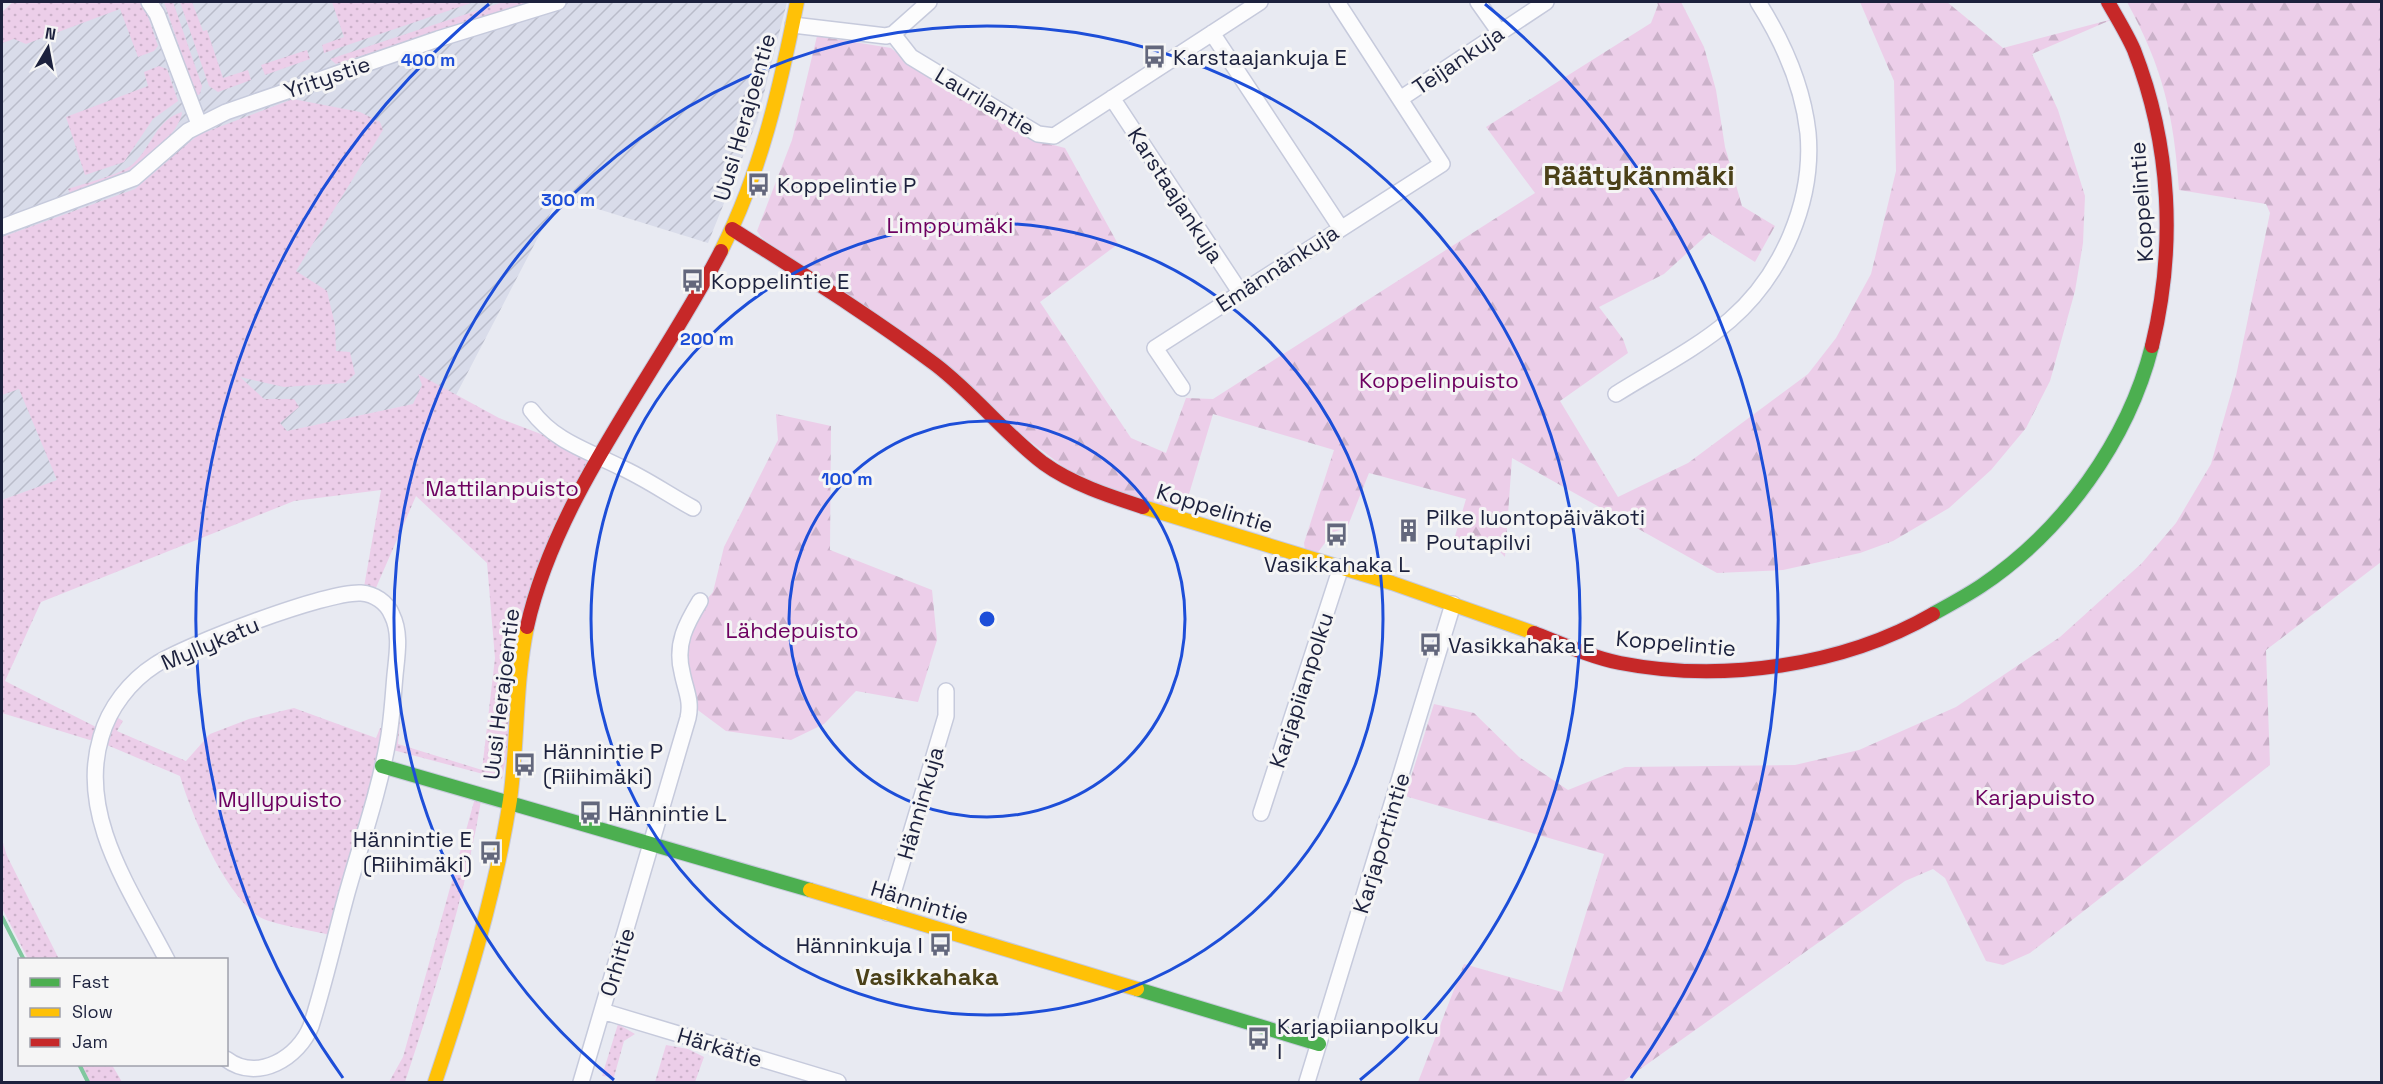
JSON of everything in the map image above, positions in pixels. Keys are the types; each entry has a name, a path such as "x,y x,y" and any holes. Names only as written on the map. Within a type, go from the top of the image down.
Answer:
{"street":[{"name":"Yritystie","path":"200,123 438,39 558,2"},
{"name":"Uusi Herajoentie","path":"435,1083 491,894 509,801 529,620 537,590 554,548 599,459 680,326 732,229 756,169 780,84 797,2"},
{"path":"793,25 886,36 893,34 929,2"},
{"name":"Laurilantie","path":"893,34 911,57 1038,134 1054,136 1260,2"},
{"path":"1336,2 1400,99"},
{"path":"1479,2 1500,33"},
{"name":"Teijankuja","path":"1400,99 1546,2"},
{"path":"1616,394 1709,337 1732,318 1772,271 1797,218 1807,171 1808,133 1804,107 1780,43 1758,2"},
{"name":"Koppelintie","path":"732,229 843,300 933,363 966,389 1019,442 1054,470 1086,486 1142,508 1341,567 1453,604 1588,654 1654,667 1753,670 1799,663 1851,650 1886,637 1971,594 2029,549 2082,490 2106,456 2127,417 2149,357 2164,294 2168,219 2162,153 2154,113 2135,55 2108,2"},
{"path":"2,227 134,178 200,123 154,6"},
{"path":"1212,33 1340,227"},
{"name":"Karstaajankuja","path":"1112,98 1240,292"},
{"name":"Emännänkuja","path":"1182,388 1155,348 1340,227 1442,164 1400,99"},
{"path":"531,410 555,436 599,459 620,466 693,508"},
{"name":"Karjapiianpolku","path":"1261,813 1341,567"},
{"name":"Myllykatu","path":"166,958 116,859 99,815 94,777 101,736 114,708 138,678 154,665 188,649 305,605 340,595 369,594 389,608 397,632 390,722 382,766 308,1034 290,1055 269,1065 250,1068 228,1060"},
{"name":"Orhitie","path":"581,1083 688,718 691,705 682,673 680,644 687,623 700,602"},
{"name":"Karjaportintie","path":"1307,1083 1453,604"},
{"name":"Hänninkuja","path":"887,914 946,716 946,691"},
{"path":"382,766 509,801"},
{"name":"Hännintie","path":"509,801 652,842 1319,1044"},
{"name":"Härkätie","path":"602,1011 838,1083"}],"shaded area":[{"path":"47,2 787,2 757,121 708,243 559,197 456,395 57,481 2,500 2,18"}],"green space":[{"path":"13,2 143,2 158,46 154,51 138,57 120,9 26,44 14,39 2,43 2,12"},
{"path":"164,2 173,2 202,86 200,94 196,96"},
{"path":"180,2 192,2 203,31 207,30 223,78 248,70 251,80 218,92 209,86"},
{"path":"332,2 474,2 324,53 322,45 344,37"},
{"path":"503,2 528,2 336,64 330,59"},
{"name":"Koppelinpuisto","path":"1657,2 1681,2 1704,47 1716,90 1725,147 1742,206 1775,226 1755,262 1709,233 1664,274 1599,307 1623,339 1628,353 1560,401 1618,497 1688,463 1808,374 1836,338 1871,274 1896,171 1894,81 1860,2 1947,2 2003,48 2113,19 2032,54 2058,110 2085,196 2083,243 2075,291 2050,381 2026,428 1991,470 1949,508 1893,541 1860,553 1783,570 1717,573 1512,458 1505,557 1488,543 1475,539 1453,543 1466,499 1369,473 1347,528 1333,532 1316,555 1305,551 1304,543 1334,450 1213,414 1183,514 1073,474 761,237 757,231 792,140 817,36 891,48 917,70 978,108 1038,141 1065,148 1118,244 1040,302 1131,438 1166,453 1186,398 1213,399 1535,193 1486,127 1651,23"},
{"name":"Karjapuisto","path":"2127,2 2381,2 2381,562 2266,650 2270,765 2030,953 2003,965 1986,961 1945,878 1933,869 1905,881 1622,1082 1418,1082 1464,964 1562,992 1604,854 1405,796 1434,704 1474,713 1519,757 1568,790 1625,767 1795,765 1859,750 1956,707 2060,637 2142,563 2176,523 2211,464 2236,376 2270,213 2266,204 2179,190 2174,138 2165,93 2150,49"},
{"path":"307,50 310,59 265,75 261,65"},
{"path":"159,66 167,69 178,101 153,119 124,162 85,175 66,117 148,86 144,72"},
{"name":"Mattilanpuisto","path":"293,99 360,112 380,122 383,130 296,271 327,291 335,325 336,351 350,352 355,374 345,383 284,387 240,377 264,399 294,399 299,407 280,423 287,431 413,404 422,385 418,374 499,418 554,439 589,459 552,529 502,779 393,750 398,721 400,721 398,744 482,770 495,658 487,563 416,496 375,590 364,587 381,490 294,501 41,602 5,681 98,728 93,741 2,713 2,500 57,480 19,389 2,395 2,237 135,189 198,135"},
{"path":"182,112 180,120 169,137 134,168 70,193 68,189 112,175 134,163 160,127"},
{"name":"Lähdepuisto","path":"776,414 831,426 830,550 932,590 937,640 918,702 856,691 824,724 791,740 726,731 691,705 682,673 687,623 713,592 724,547 778,440"},
{"name":"Myllypuisto","path":"294,708 376,738 380,728 384,728 379,755 330,935 258,916 233,889 210,852 180,776 107,745 115,716 123,721 117,731 186,761 210,734 249,719"},
{"path":"475,798 481,801 467,872 438,978 405,1082 389,1082 403,1057"},
{"path":"2,840 7,856 58,958 27,958 2,908"},
{"path":"618,1024 635,1034 624,1041 614,1077 602,1076"},
{"path":"666,1045 688,1049 704,1057 695,1082 655,1082"},
{"path":"82,1066 113,1066 122,1082 90,1082"}],"waterway":[{"path":"2,917 23,958"},
{"path":"80,1066 88,1082"}],"traffic: fast":[{"path":"1933,614 1975,590 2011,564 2065,511 2109,449 2127,416 2152,346"},
{"path":"382,766 810,890"},
{"path":"1137,989 1319,1044"}],"traffic: slow":[{"path":"721,251 747,191 768,129 797,2"},
{"path":"1143,507 1392,583 1534,633"},
{"path":"435,1082 488,907 504,836 513,778 520,670 527,627"},
{"path":"810,890 1137,989"}],"traffic: jam":[{"path":"2108,2 2134,50 2156,122 2162,159 2167,234 2160,309 2152,346"},
{"path":"732,229 810,278 936,365 1043,463 1078,483 1143,507"},
{"path":"527,627 541,578 561,529 585,482 721,251"},
{"path":"1534,633 1587,654 1620,663 1659,669 1740,670 1781,666 1821,658 1898,632 1933,614"}],"place":[{"name":"Karstaajankuja E","path":"1155,57"},
{"name":"Koppelintie P","path":"759,185"},
{"name":"Koppelintie E","path":"693,281"},
{"name":"Pilke luontopäiväkoti Poutapilvi","path":"1408,530"},
{"name":"Vasikkahaka L","path":"1337,535"},
{"name":"Vasikkahaka E","path":"1430,645"},
{"name":"Hännintie P (Riihimäki)","path":"525,764"},
{"name":"Hännintie L","path":"590,813"},
{"name":"Hännintie E (Riihimäki)","path":"490,852"},
{"name":"Hänninkuja I","path":"941,945"},
{"name":"Karjapiianpolku I","path":"1259,1039"}],"district":[{"name":"Räätykänmäki","path":"1639,175"},
{"name":"Vasikkahaka","path":"927,977"}],"park label":[{"name":"Limppumäki","path":"950,225"}]}
